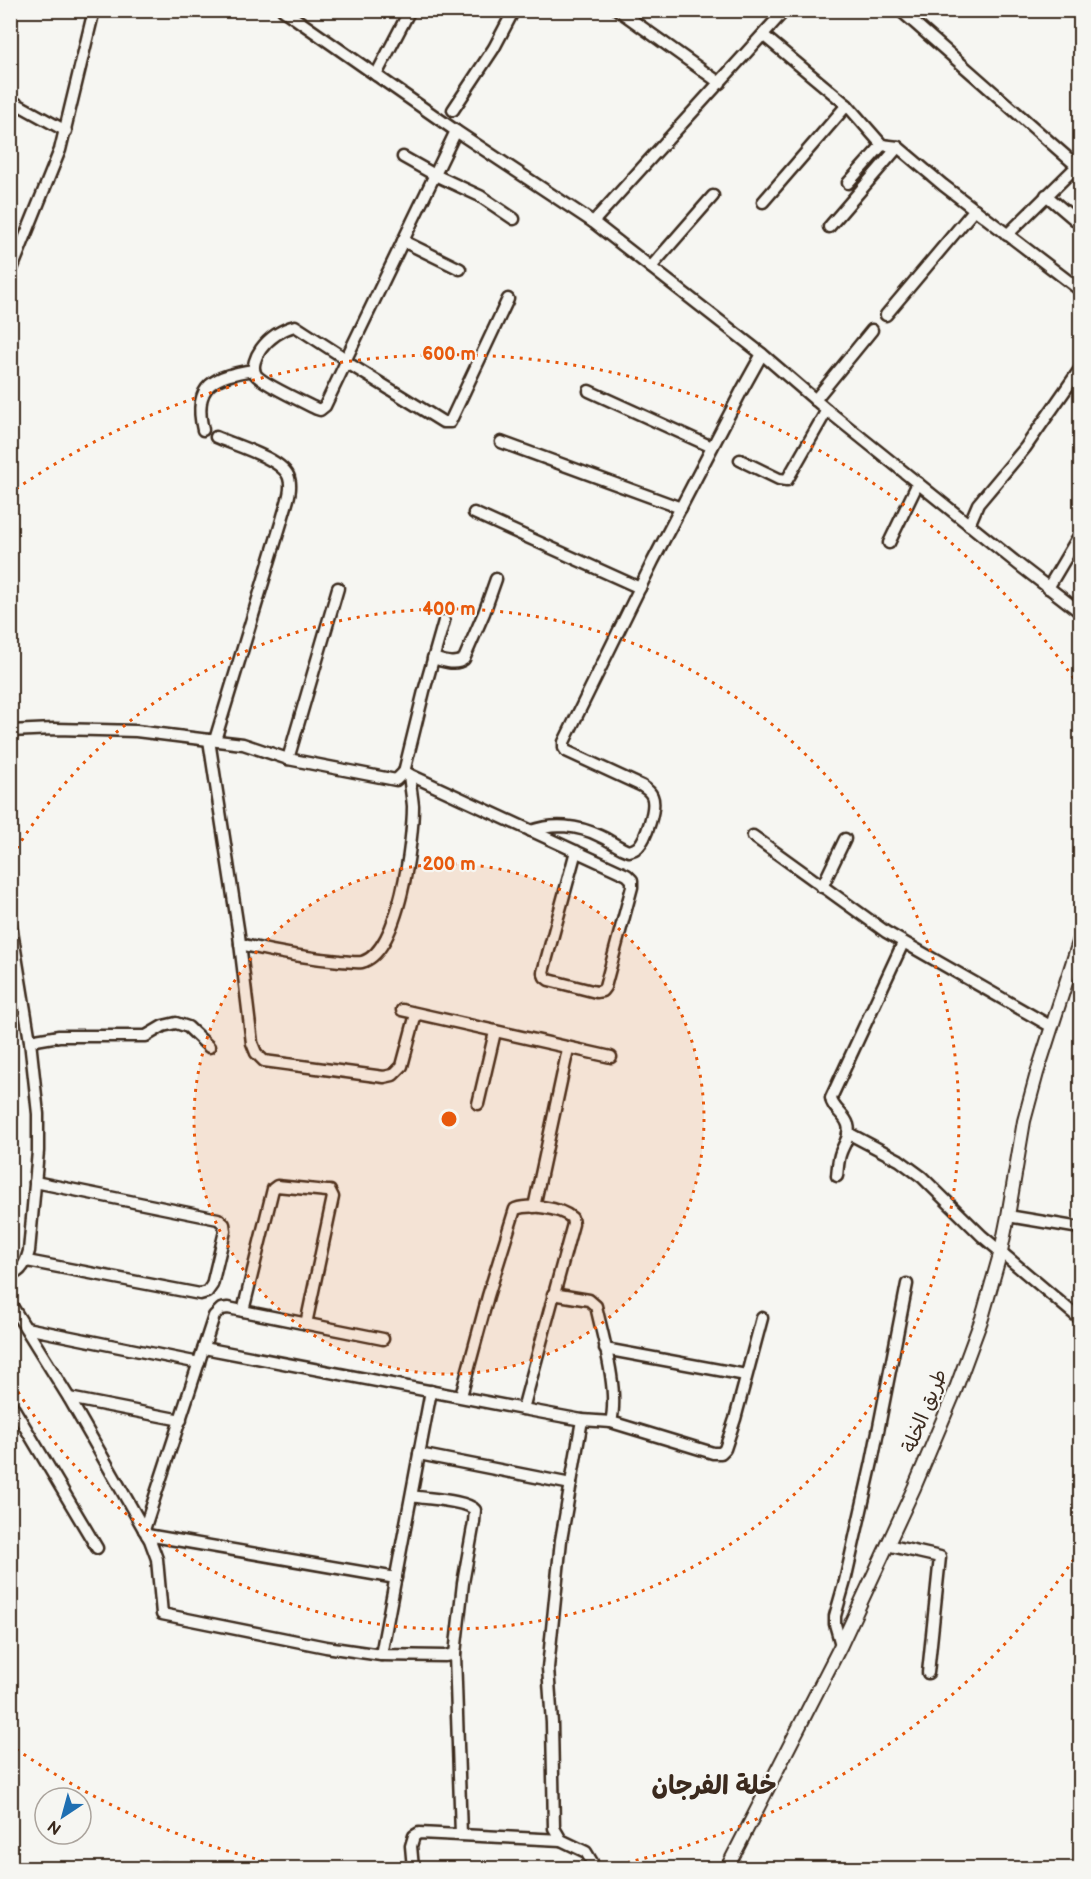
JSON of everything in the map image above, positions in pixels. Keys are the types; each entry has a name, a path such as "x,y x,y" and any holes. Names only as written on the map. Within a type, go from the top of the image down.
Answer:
{"street":[{"path":"12,268 53,170 66,131 94,10"},
{"path":"283,10 456,131 593,222 762,354 827,410 1080,612"},
{"path":"376,75 410,10"},
{"path":"453,110 494,48 514,10"},
{"path":"618,10 720,83"},
{"path":"593,222 785,10"},
{"path":"900,10 1079,164 1007,235"},
{"path":"763,35 847,105 882,145 898,147 1007,235 1080,290"},
{"path":"10,100 66,131"},
{"path":"764,202 847,105"},
{"path":"456,131 346,361 326,406 320,410 261,380 254,370 254,362 266,342 278,333 295,326 346,361 443,422 450,422 508,299"},
{"path":"848,183 882,145"},
{"path":"829,227 898,147"},
{"path":"403,157 435,176 480,196 514,219"},
{"path":"1046,195 1080,224"},
{"path":"651,267 713,196"},
{"path":"886,315 975,209"},
{"path":"403,241 460,268"},
{"path":"815,400 872,330"},
{"path":"531,831 547,826 574,828 599,835 629,851 638,847 647,831 653,801 649,791 566,751 563,745 640,588 762,354"},
{"path":"969,525 978,504 1025,448 1080,369"},
{"path":"203,430 199,406 207,388 221,377 254,370"},
{"path":"588,391 712,447"},
{"path":"740,460 779,479 787,480 827,410"},
{"path":"216,437 278,464 289,476 290,488 279,531 212,740 252,1043 256,1053 264,1060 384,1077 393,1075 402,1066 416,1014"},
{"path":"501,442 681,508"},
{"path":"889,543 918,483"},
{"path":"474,513 640,588"},
{"path":"1048,588 1080,534"},
{"path":"433,658 452,663 464,659 484,614 496,579"},
{"path":"288,759 339,588"},
{"path":"240,944 274,952 359,962 374,955 390,933 396,918 407,864 413,805 407,773 433,658 444,621"},
{"path":"10,731 54,729 136,731 243,744 288,759 391,780 407,773"},
{"path":"407,773 531,831 576,851 627,875 632,880 605,987 596,993 549,980 543,972 576,851"},
{"path":"753,836 858,914 903,943 1052,1027"},
{"path":"822,887 845,839"},
{"path":"10,919 30,1041 38,1114 38,1151 32,1236 27,1262 21,1270 10,1275"},
{"name":"طريق الخلة","path":"727,1869 841,1645 914,1488 955,1391 982,1318 1008,1216 1024,1120 1052,1027 1076,972 1080,939"},
{"path":"837,1176 841,1153 848,1133 848,1123 831,1102 831,1098 903,943"},
{"path":"402,1010 611,1057"},
{"path":"30,1041 59,1036 146,1036 163,1026 176,1023 188,1027 209,1047"},
{"path":"478,1104 495,1032"},
{"path":"534,1207 568,1048"},
{"path":"848,1133 899,1160 922,1177 961,1216 1080,1319"},
{"path":"27,1262 200,1294 212,1285 225,1231 224,1224 218,1219 35,1182"},
{"path":"243,1311 273,1189 277,1186 330,1191 333,1197 306,1324"},
{"path":"461,1396 514,1210 518,1207 534,1207 564,1212 573,1220 523,1409"},
{"path":"1008,1216 1080,1227"},
{"path":"841,1645 835,1616 872,1462 907,1284"},
{"path":"553,1294 589,1300 596,1306 612,1384 611,1422"},
{"path":"10,1302 69,1398 146,1532 157,1559 162,1614 326,1647 381,1654 444,1656 455,1654"},
{"path":"146,1532 217,1312 223,1308 243,1311 383,1340"},
{"path":"204,1348 582,1420 611,1422 713,1453 721,1453 725,1449 735,1419 762,1318"},
{"path":"26,1328 200,1363"},
{"path":"605,1349 746,1375"},
{"path":"381,1654 431,1390"},
{"path":"69,1398 181,1420"},
{"path":"10,1402 97,1548"},
{"path":"561,1840 554,1828 552,1723 548,1668 561,1540 582,1420"},
{"path":"419,1454 571,1484"},
{"path":"412,1496 462,1504 471,1506 475,1510 463,1583 455,1654 461,1835"},
{"path":"146,1532 396,1578"},
{"path":"887,1545 940,1557 928,1672"},
{"path":"413,1869 411,1846 414,1836 419,1833 561,1840 586,1852 592,1862 591,1869"},
{"path":"161,1869 166,1869"}],"district":[{"name":"خلة الفرجان","path":"714,1786"}]}
